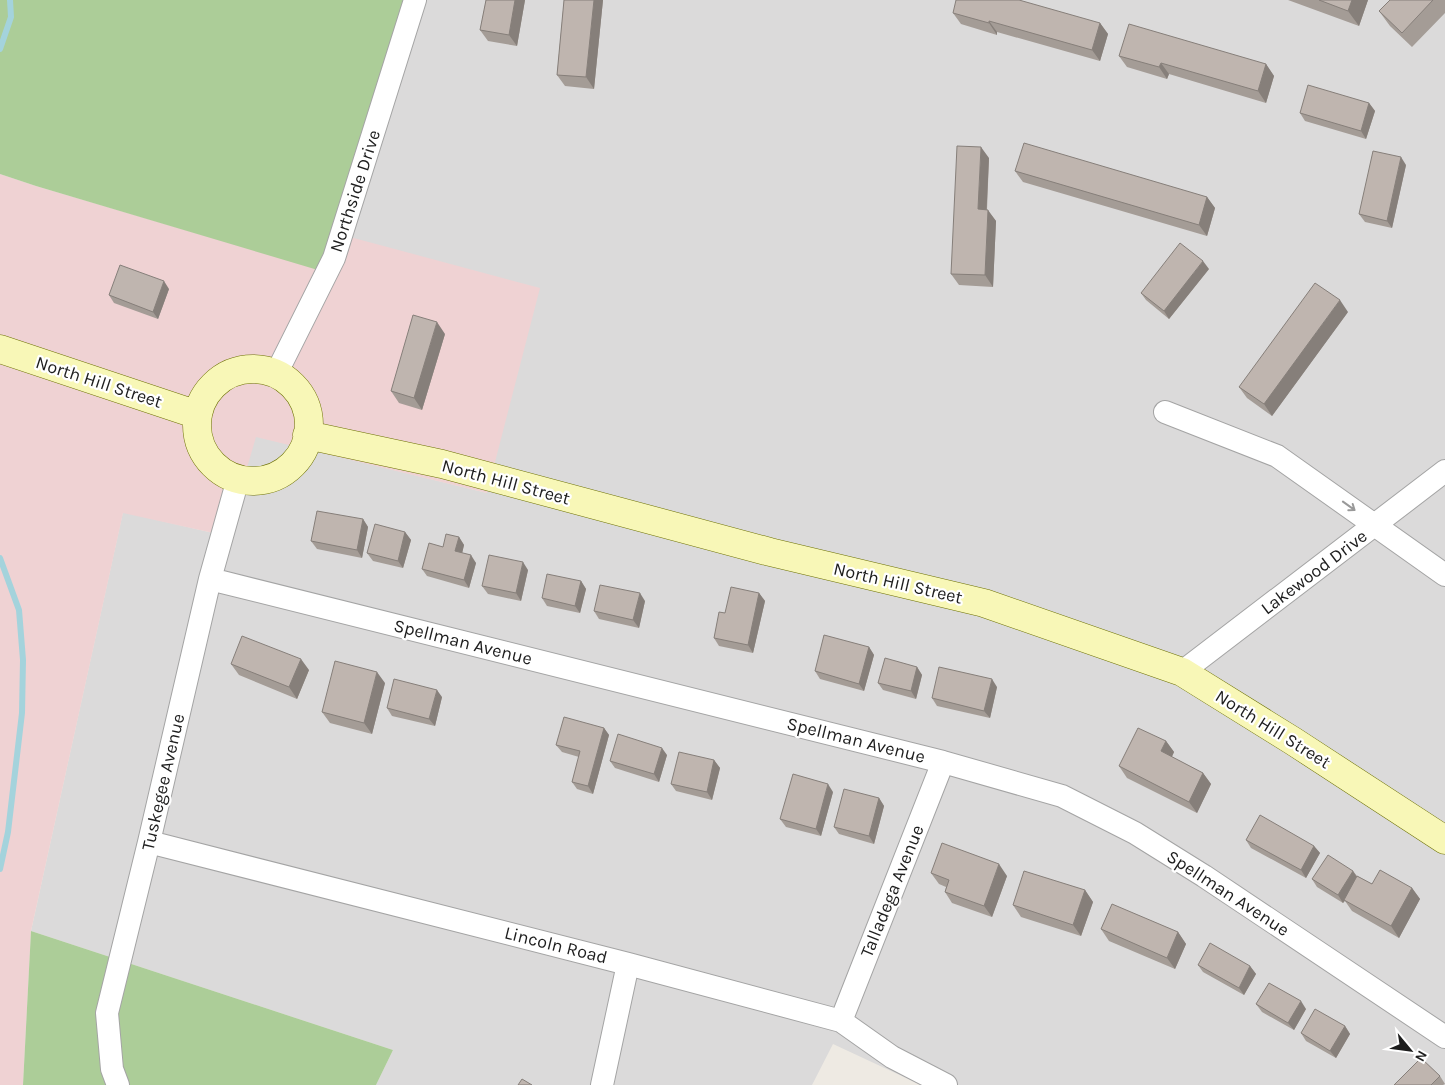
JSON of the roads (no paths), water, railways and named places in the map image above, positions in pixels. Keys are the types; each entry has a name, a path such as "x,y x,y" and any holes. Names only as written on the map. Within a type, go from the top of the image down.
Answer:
{"street":[{"name":"Northside Drive","path":"276,374 334,258 415,0"},
{"name":"North Hill Street","path":"0,349 198,415"},
{"path":"260,369 276,374 291,384 302,399 308,417 307,435 301,453 290,467 274,477 256,481 238,479 222,472 210,462 201,447 197,431 198,415 203,399 213,385 227,375 243,370 260,369"},
{"path":"1165,412 1277,456 1445,575"},
{"name":"North Hill Street","path":"307,435 442,464 770,552 984,603 1182,672 1293,741 1445,840"},
{"name":"Lakewood Drive","path":"1182,672 1376,525 1445,470"},
{"name":"Tuskegee Avenue","path":"118,1085 112,1069 107,1013 150,842 210,579 238,479"},
{"name":"Spellman Avenue","path":"210,579 943,762 1062,796 1135,833 1204,876 1445,1037"},
{"name":"Talladega Avenue","path":"841,1021 943,762"},
{"name":"Lincoln Road","path":"150,842 628,964 841,1021 892,1057 946,1085"},
{"path":"602,1085 628,964"}],"waterway":[{"path":"0,49 11,17 10,0"},
{"path":"0,558 19,610 23,660 22,713 8,832 0,869"}]}
